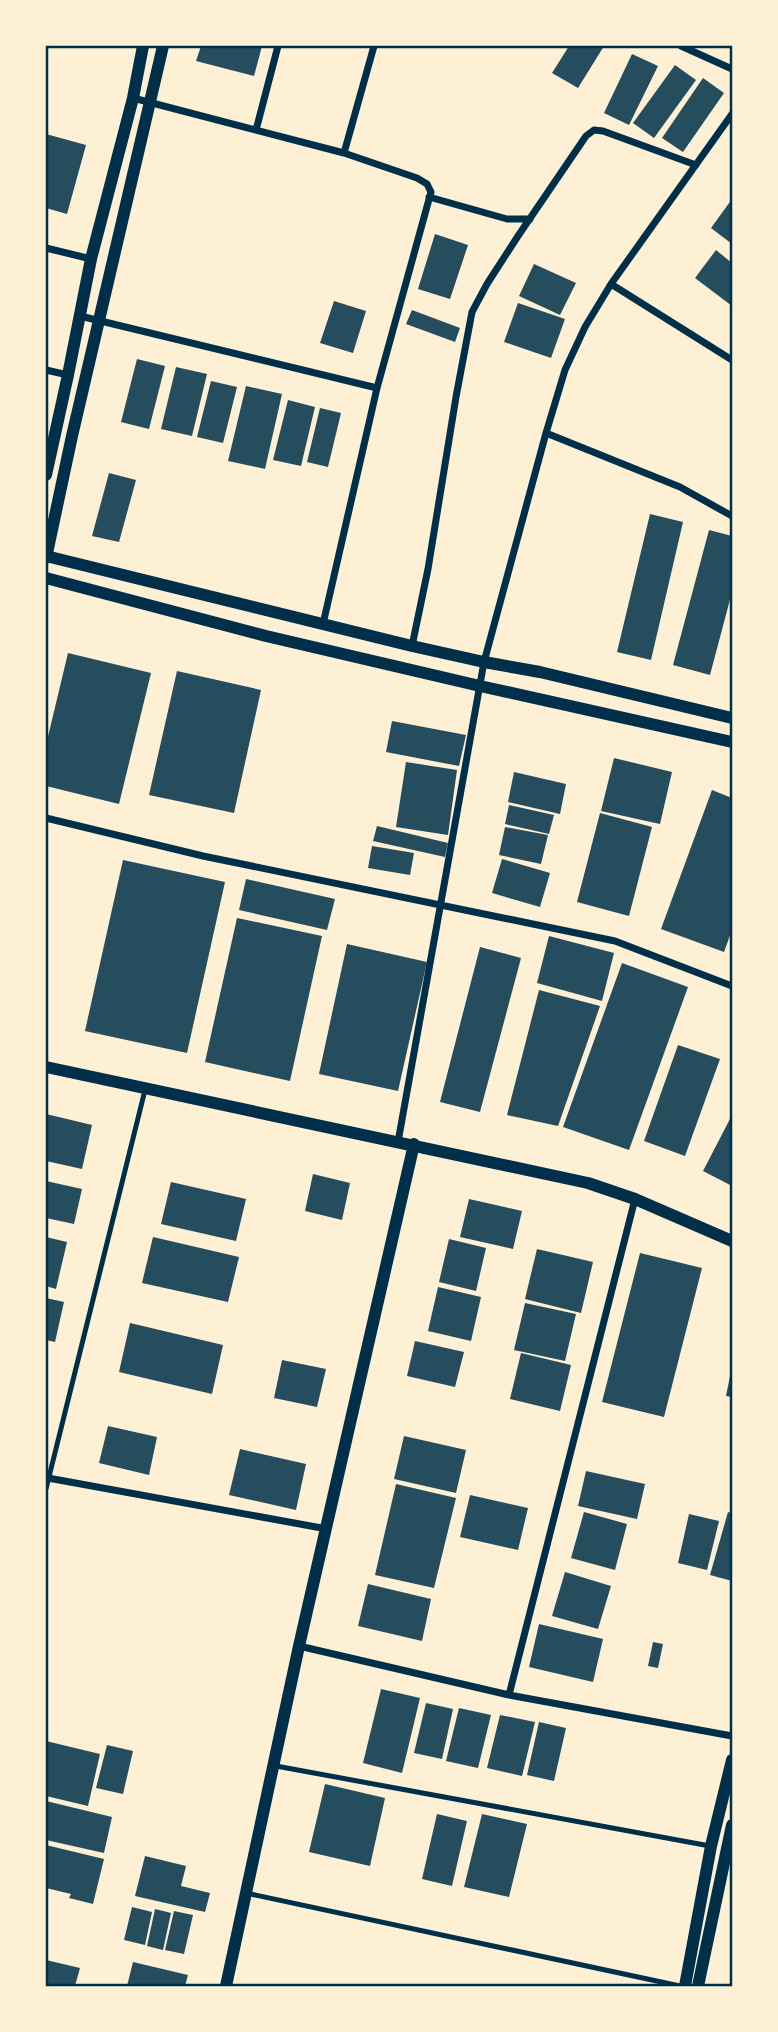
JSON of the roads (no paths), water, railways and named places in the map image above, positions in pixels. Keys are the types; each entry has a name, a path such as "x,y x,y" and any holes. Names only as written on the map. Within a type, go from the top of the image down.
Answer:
{"street":[{"path":"46,475 91,259 133,98 143,46"},
{"path":"163,46 98,320 46,557 412,646 540,672 733,718"},
{"path":"256,130 278,46"},
{"path":"344,153 374,46"},
{"path":"681,46 733,69"},
{"path":"133,98 344,153 417,178 427,184 430,192 377,388 323,624"},
{"path":"398,1142 484,662 565,370 585,327 611,285 733,114"},
{"path":"412,646 428,569 472,312 487,285 586,136 594,130 696,165"},
{"path":"429,197 507,219 530,219"},
{"path":"46,248 91,259"},
{"path":"611,285 733,360"},
{"path":"80,316 377,388"},
{"path":"46,370 68,375"},
{"path":"546,433 680,487 733,516"},
{"path":"46,578 267,636 733,742"},
{"path":"46,818 203,856 614,941 733,986"},
{"path":"46,1067 588,1183 635,1199 733,1241"},
{"path":"226,1986 272,1765 414,1144"},
{"path":"509,1695 635,1199"},
{"path":"48,1478 327,1529"},
{"path":"299,1646 509,1695 733,1736"},
{"path":"682,1986 711,1846 733,1760"},
{"path":"698,1986 733,1825"}],"lane":[{"path":"46,1489 145,1090"},
{"path":"272,1765 711,1846"},
{"path":"246,1893 682,1986"}]}
